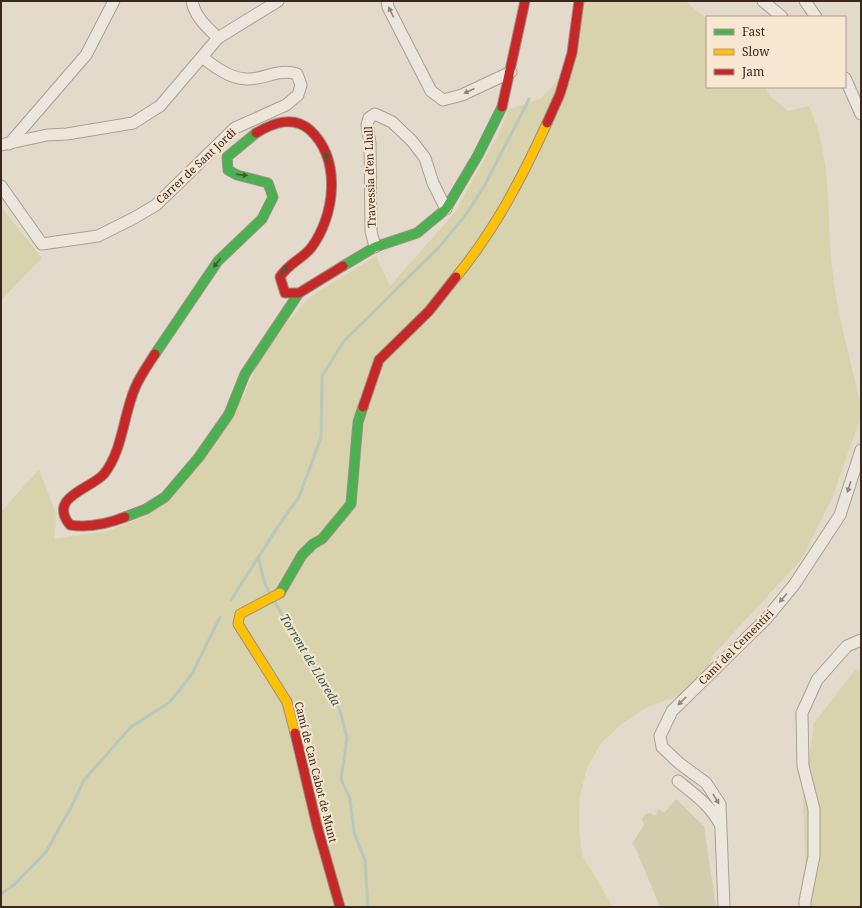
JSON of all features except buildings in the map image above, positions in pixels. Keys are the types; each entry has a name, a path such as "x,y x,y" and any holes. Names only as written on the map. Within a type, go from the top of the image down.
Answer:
{"street":[{"path":"5,144 86,55 114,1"},
{"path":"192,1 193,8 199,18 218,38"},
{"path":"5,144 47,135 67,134 133,123 160,106 218,38 278,1"},
{"path":"387,1 388,7 431,91 443,100 462,95 511,72"},
{"path":"299,293 282,324 264,346 244,376 229,414 219,430 165,497 157,504 144,510 86,528 70,525 65,519 64,509 66,501 72,494 86,487 103,475 113,460 135,388 160,345 218,261 262,219 269,208 273,197 268,183 252,177 234,174 228,170 227,157 244,140 278,123 290,122 302,125 312,132 327,154 332,181 331,194 323,225 315,241 306,253 284,269 280,277 285,293 299,293 375,247 417,233 446,209 478,156 503,105 525,1"},
{"name":"Camí de Can Cabot de Munt","path":"340,907 317,826 287,702 238,624 240,614 282,592 302,555 312,544 322,538 341,518 351,504 354,484 358,422 379,360 429,310 463,269 498,218 525,172 560,94 572,53 579,1"},
{"path":"763,1 781,16"},
{"path":"805,1 815,16"},
{"name":"Carrer de Sant Jordi","path":"1,186 42,244 98,236 156,205 235,128 286,105 298,95 301,85 297,74 287,71 247,79 222,72 202,57"},
{"path":"846,80 861,114"},
{"name":"Travessia d'en Llull","path":"375,247 371,231 370,143 367,125 369,118 376,114 392,122 412,141 425,158 433,183 446,209"},
{"name":"Camí del Cementiri","path":"724,907 720,804 706,783 679,763 662,747 660,736 672,711 766,619 794,585 840,515 861,450"},
{"path":"805,907 814,856 814,810 803,766 802,713 817,680 848,646 861,640"},
{"path":"678,781 701,799 714,813 722,828"}],"shaded area":[{"path":"582,1 685,1 706,18 706,88 765,88 772,98 788,111 809,106 817,126 825,165 834,284 844,336 861,404 861,416 833,496 801,560 713,655 703,687 647,707 623,723 601,743 587,768 580,796 579,826 582,855 613,907 1,907 1,512 39,469 56,514 54,539 109,531 146,516 243,397 260,360 285,325 310,297 376,256 390,286 455,212 499,133 509,109 542,98 561,76"},
{"path":"1,207 42,258 1,300"},
{"path":"856,669 861,671 861,907 810,907 806,881 803,799 814,723"},
{"path":"676,799 704,826 716,907 660,907 636,849 632,844 644,825 642,818 646,814 650,813 655,816 659,809 664,813"}],"waterway":[{"path":"231,600 277,528 299,497 321,438 322,376 344,341 440,246 465,216 485,185 529,99"},
{"name":"Torrent de Lloreda","path":"258,557 265,584 269,592"},
{"name":"Torrent de Lloreda","path":"274,601 340,710 347,738 341,779 350,799 354,832 365,860 368,907"},
{"path":"1,894 15,884 46,852 84,780 131,727 170,702 192,674 220,617"}],"traffic: fast":[{"path":"343,266 375,247 417,233 446,209 478,155 502,107"},
{"path":"155,354 218,261 262,219 273,197 268,183 237,175 228,170 227,157 256,133"},
{"path":"125,517 146,509 165,497 199,457 229,414 245,374 299,293"},
{"path":"280,593 302,555 313,544 322,539 351,504 358,422 363,407"}],"traffic: slow":[{"path":"456,277 495,223 528,164 547,123"},
{"path":"280,593 240,614 238,624 287,702 295,733"}],"traffic: jam":[{"path":"502,107 525,1"},
{"path":"547,123 560,94 572,53 579,1"},
{"path":"256,133 269,126 283,122 303,125 310,130 320,142 327,157 331,172 332,188 330,205 325,220 319,235 311,248 283,272 280,277 285,293 299,293 343,266"},
{"path":"363,407 379,360 429,311 456,277"},
{"path":"125,517 98,525 70,525 64,515 64,507 67,501 74,495 104,474 110,465 119,444 135,388 155,354"},
{"path":"295,733 317,826 340,907"}]}
